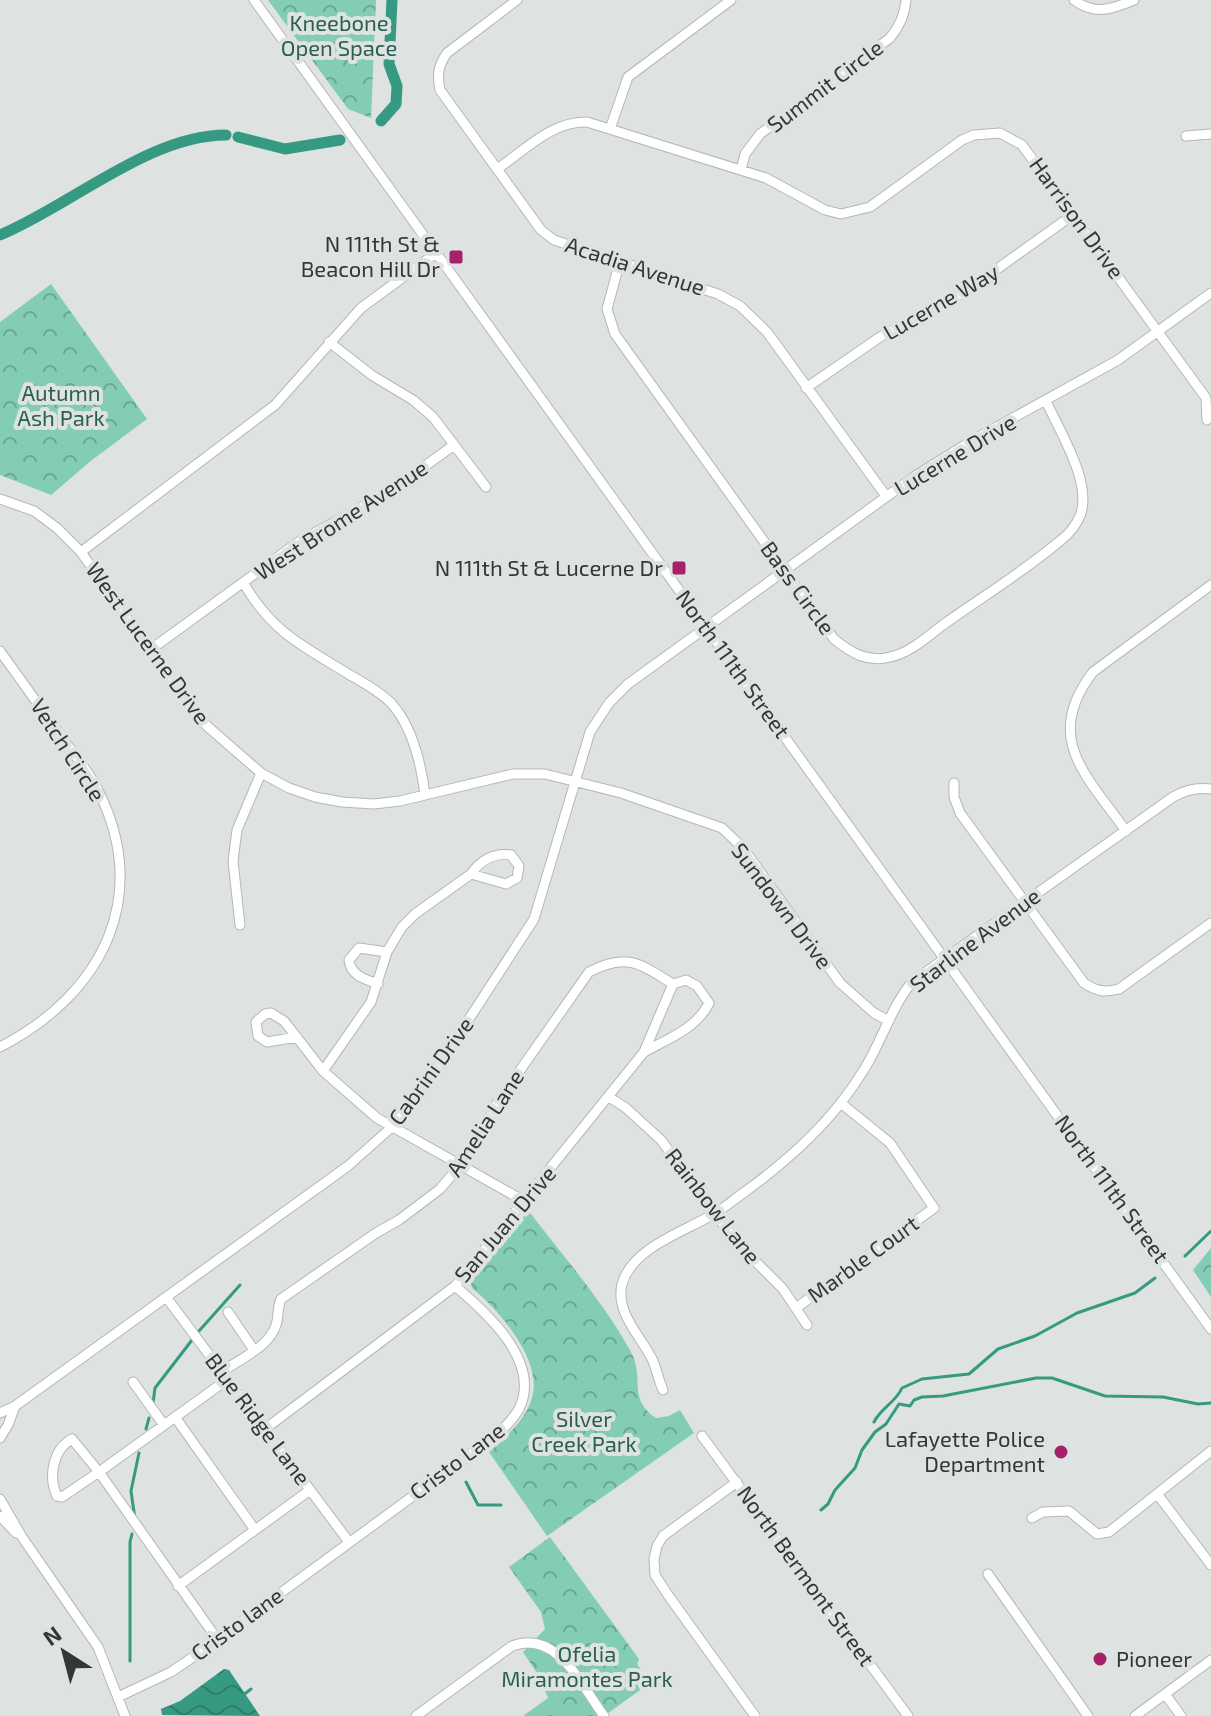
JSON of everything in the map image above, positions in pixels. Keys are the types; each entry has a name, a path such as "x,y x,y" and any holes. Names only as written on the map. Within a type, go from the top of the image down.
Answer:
{"street":[{"name":"North 111th Street","path":"254,0 1211,1329"},
{"name":"Acadia Avenue","path":"517,0 506,3 447,53 440,63 437,78 440,90 541,230 554,240 718,294 740,306 767,332 886,496"},
{"path":"610,129 628,77 731,0"},
{"name":"Summit Circle","path":"741,170 745,154 760,134 890,38 899,27 906,0"},
{"path":"1074,0 1096,10 1110,9 1134,0"},
{"name":"Harrison Drive","path":"497,169 557,126 572,121 587,122 766,178 825,210 841,214 870,207 962,140 974,135 1000,133 1022,145 1074,214 1206,398 1207,420"},
{"path":"1186,136 1211,134"},
{"name":"Lucerne Way","path":"806,388 880,337 965,292 1074,214"},
{"path":"81,552 275,405 361,308 436,253"},
{"name":"Bass Circle","path":"620,261 607,309 615,334 834,639 849,651 875,659 902,653 1062,540 1080,516 1084,499 1082,482 1046,401"},
{"name":"Lucerne Drive","path":"706,627 886,496 973,440 1118,360 1211,293"},
{"path":"329,342 433,417 486,487"},
{"name":"West Brome Avenue","path":"150,650 300,541 389,492 454,445"},
{"name":"West Lucerne Drive","path":"0,499 34,511 81,552 177,690 207,726 261,773 289,788 342,802 374,804 425,795"},
{"path":"244,584 268,620 286,636 390,703 408,729 421,768 425,795 513,774 545,774 574,782"},
{"path":"1126,831 1079,766 1069,730 1073,704 1093,672 1211,585"},
{"name":"Cabrini Drive","path":"0,1413 15,1406 348,1166 393,1126 443,1059 534,919 590,732 609,703 628,684 706,627"},
{"name":"Vetch Circle","path":"0,651 92,780 106,808 115,837 120,883 117,909 96,966 50,1015 0,1047"},
{"path":"240,925 233,861 237,830 261,773"},
{"name":"Sundown Drive","path":"574,782 658,805 722,828 743,848 840,983 874,1013 889,1021"},
{"path":"954,783 954,797 960,813 1084,983 1094,990 1107,992 1119,989 1211,923"},
{"name":"Starline Avenue","path":"663,1390 653,1361 620,1299 626,1273 634,1262 651,1249 716,1213 786,1161 842,1104 866,1066 898,999 912,982 1184,791 1211,789"},
{"path":"323,1071 360,1021 378,984 394,938 415,914 471,874 482,862 496,855 511,855 519,866 517,878 506,884 471,874"},
{"path":"378,984 357,975 349,960 359,948 387,952"},
{"name":"Amelia Lane","path":"99,1472 77,1443 72,1439 66,1441 58,1450 54,1464 55,1492 62,1497 99,1472 175,1417 262,1345 276,1325 276,1310 281,1299 440,1189 461,1165 487,1126 497,1103 589,972 606,963 640,963 673,984"},
{"name":"San Juan Drive","path":"265,1429 455,1286 644,1052 673,984 686,980 697,986 709,1003 704,1013 690,1026 644,1052"},
{"path":"297,1037 323,1071 377,1118 524,1201"},
{"name":"Rainbow Lane","path":"609,1097 661,1140 738,1244 783,1289 807,1325"},
{"name":"Marble Court","path":"796,1308 934,1208 890,1143 842,1104"},
{"name":"Cristo Lane","path":"349,1542 499,1433 519,1409 524,1391 518,1359 484,1311 455,1286"},
{"name":"Blue Ridge Lane","path":"166,1297 349,1542"},
{"path":"228,1312 254,1350"},
{"path":"133,1382 164,1425"},
{"name":"Cabrini Drive","path":"0,1438 15,1406"},
{"path":"175,1417 255,1530"},
{"name":"North Bermont Street","path":"702,1436 908,1716"},
{"path":"1032,1518 1043,1512 1069,1511 1097,1534 1109,1532 1211,1451"},
{"path":"99,1472 217,1639"},
{"path":"737,1482 663,1536 654,1559 655,1575 755,1716"},
{"path":"178,1586 310,1490"},
{"path":"1158,1495 1211,1565"},
{"path":"0,1499 22,1537 98,1647 125,1716"},
{"path":"0,1516 11,1530 22,1537"},
{"name":"Cristo lane","path":"118,1697 171,1672 349,1542"},
{"path":"988,1574 1088,1716"},
{"path":"416,1716 512,1646 526,1641 541,1643 555,1650 604,1716"},
{"path":"1135,1716 1211,1660"},
{"path":"1165,1694 1181,1716"}],"green space":[{"name":"Kneebone Open Space","path":"268,0 376,0 371,118 348,109"},
{"name":"Autumn Ash Park","path":"51,284 147,419 51,495 0,475 0,322"},
{"name":"Silver Creek Park","path":"528,1210 620,1333 635,1362 639,1396 647,1411 656,1418 680,1410 694,1433 547,1536 489,1452 527,1411 533,1393 530,1364 514,1334 472,1288 470,1280"},
{"path":"1211,1248 1211,1297 1193,1270"},
{"name":"Ofelia Miramontes Park","path":"550,1537 639,1659 637,1664 650,1683 604,1716 523,1716 548,1698 539,1676 523,1652 545,1629 541,1612 509,1567"}],"water":[{"path":"224,1669 229,1670 260,1716 162,1715 161,1709 180,1701"}],"waterway":[{"path":"381,121 396,104 397,86 389,64 392,0"},
{"path":"0,235 139,159 197,138 226,135"},
{"path":"238,137 285,149 340,140"},
{"path":"1185,1256 1211,1231"},
{"path":"874,1422 902,1388 922,1379 969,1374 998,1349 1035,1336 1077,1313 1135,1293 1155,1278"},
{"path":"199,1331 240,1285"},
{"path":"153,1403 155,1388 192,1340"},
{"path":"821,1510 855,1468 862,1450 875,1432 886,1424 899,1404 910,1406 922,1397 1052,1378 1105,1396 1163,1397 1198,1404 1211,1403"},
{"path":"146,1429 149,1418"},
{"path":"135,1519 131,1491 139,1453"},
{"path":"466,1482 478,1505 501,1505"},
{"path":"130,1661 132,1534"},
{"path":"242,1696 251,1689"}],"place":[{"name":"N 111th St & Beacon Hill Dr","path":"456,257"},
{"name":"N 111th St & Lucerne Dr","path":"679,568"},
{"name":"Lafayette Police Department","path":"1061,1452"},
{"name":"Pioneer","path":"1100,1659"}]}
